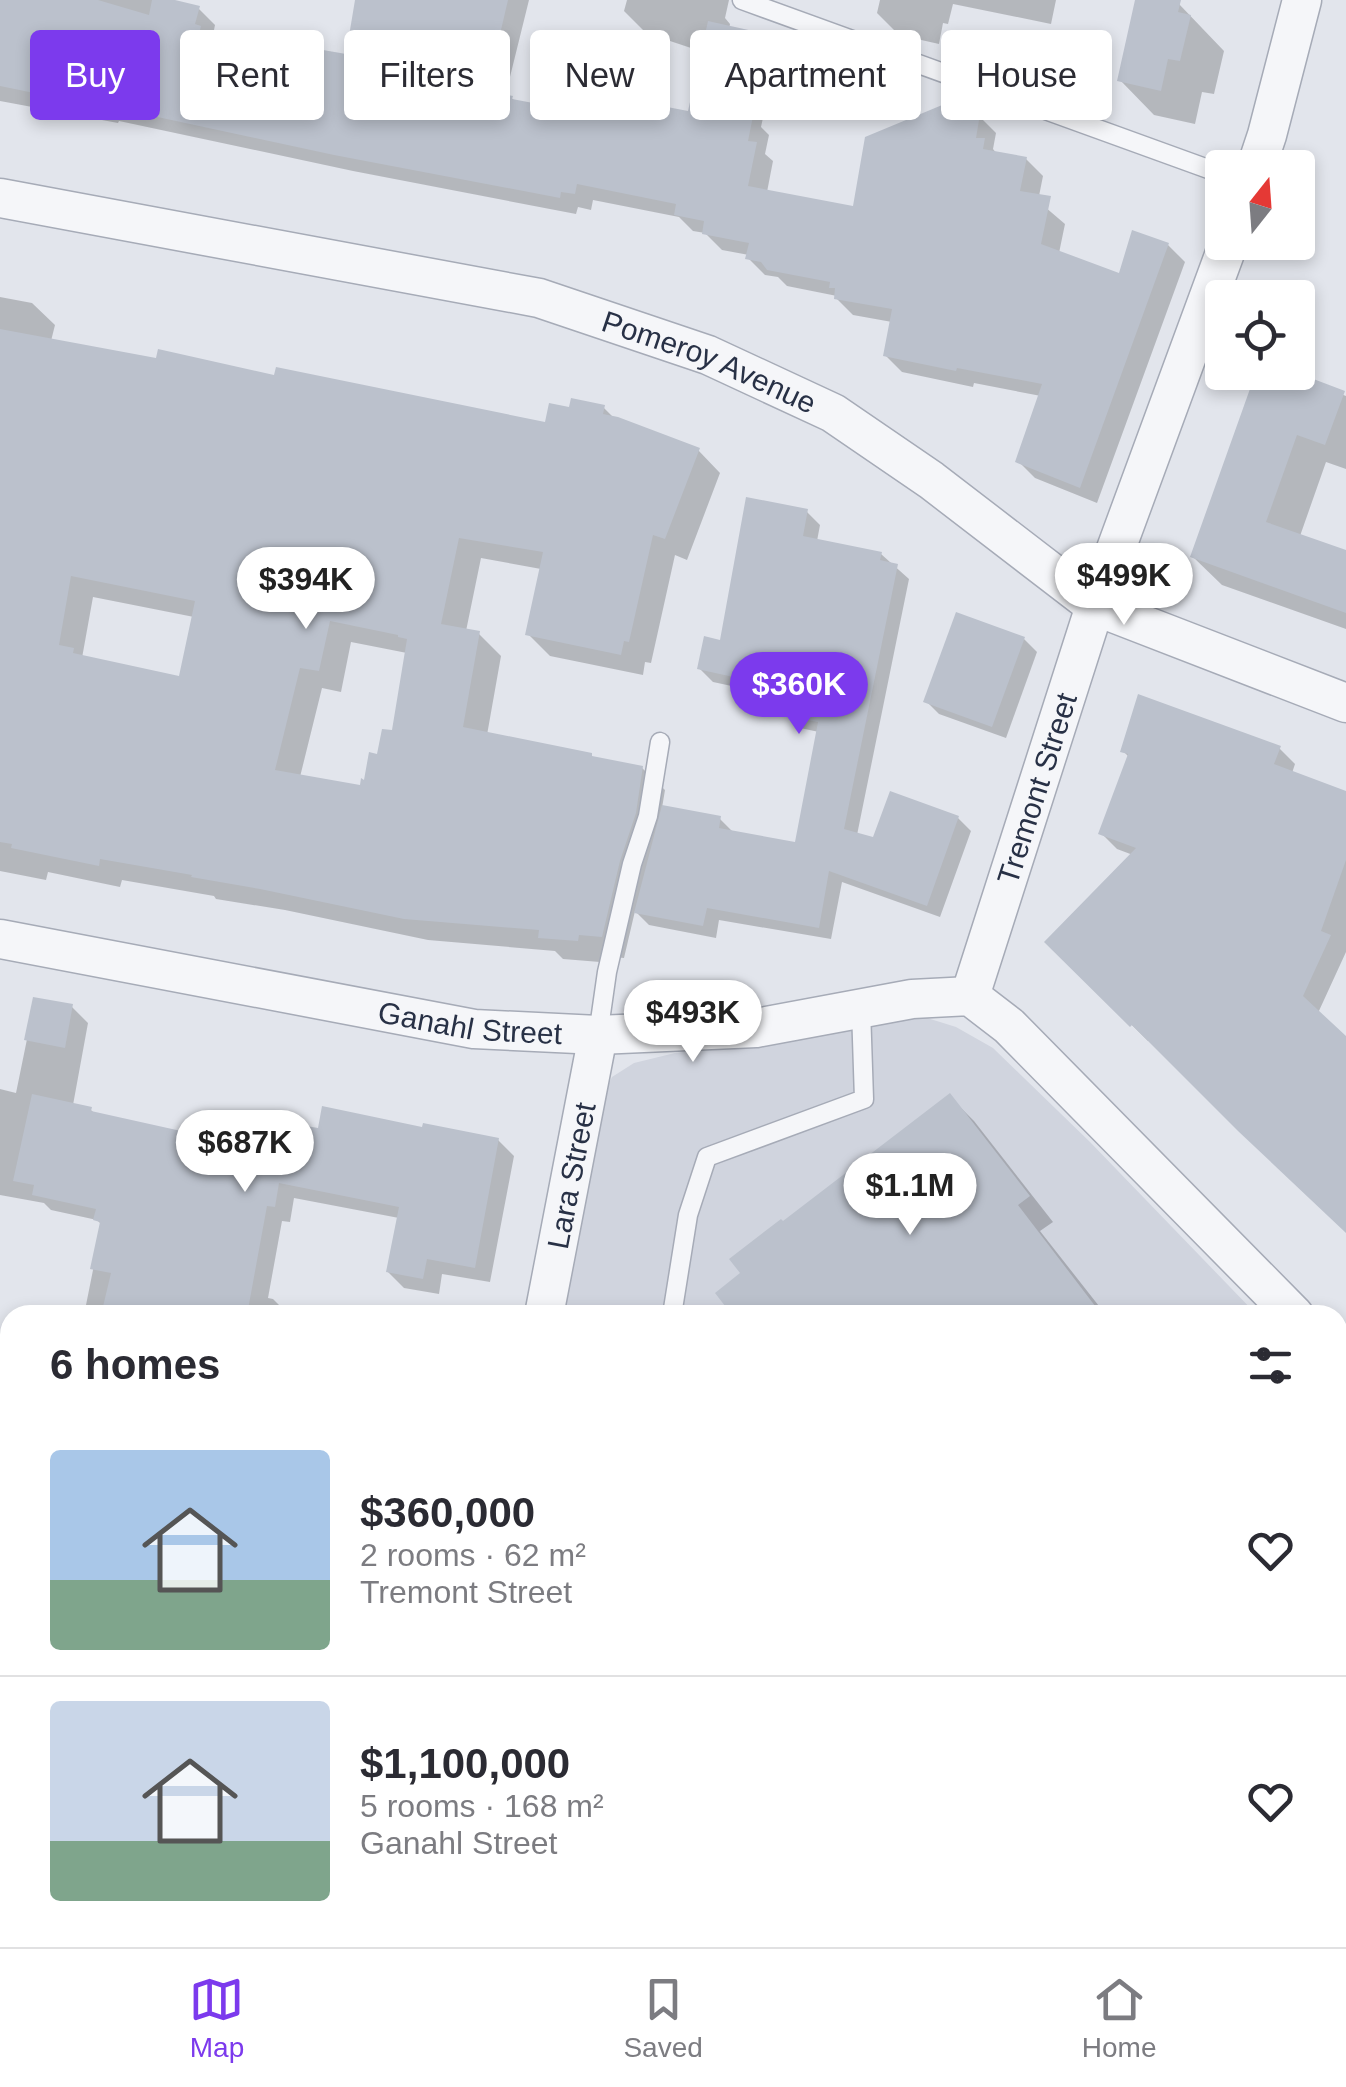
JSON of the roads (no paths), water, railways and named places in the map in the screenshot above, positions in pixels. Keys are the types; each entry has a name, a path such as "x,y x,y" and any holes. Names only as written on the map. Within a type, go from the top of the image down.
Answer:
{"street":[{"path":"1262,150 1302,0"},
{"name":"Pomeroy Avenue","path":"0,198 539,298 708,355 833,413 931,480 1095,606 1346,703"},
{"name":"Tremont Street","path":"970,996 1095,606 1222,260"},
{"name":"Ganahl Street","path":"0,939 474,1029 598,1035 756,1028 912,1000 970,996"},
{"path":"970,996 1008,1026 1284,1305"},
{"name":"Lara Street","path":"546,1305 598,1035"}],"lane":[{"path":"742,0 1205,168"},
{"path":"598,1035 609,963 632,864 648,816 660,742"},
{"path":"674,1305 688,1215 708,1156 864,1099 861,1009"}]}
